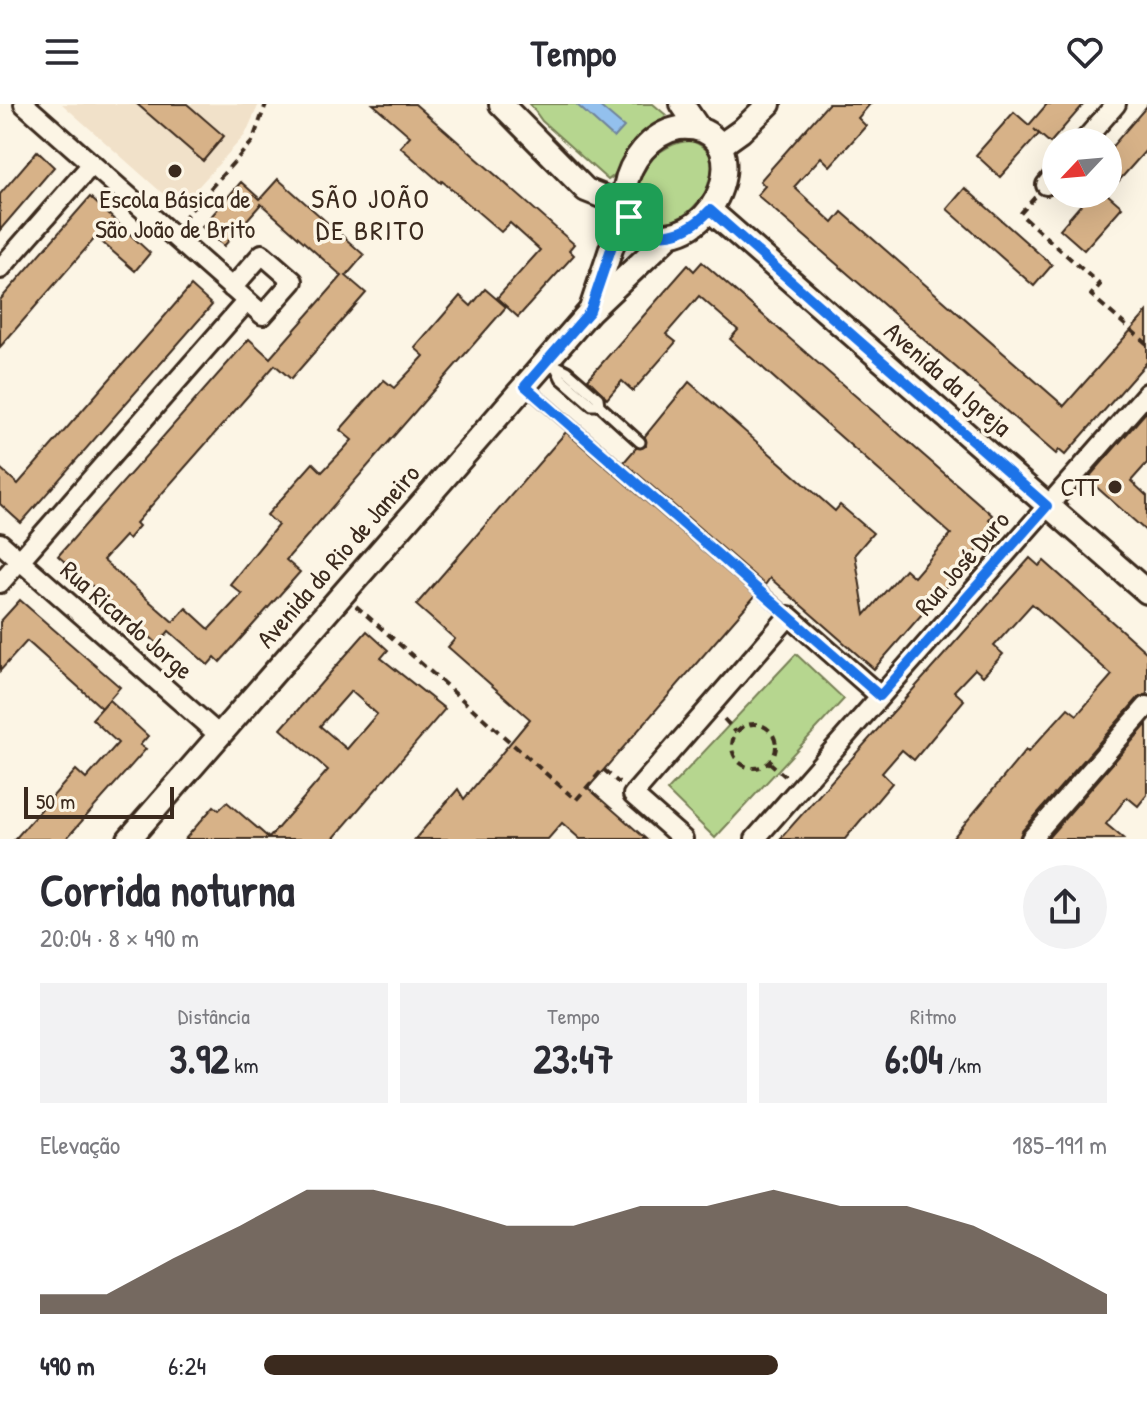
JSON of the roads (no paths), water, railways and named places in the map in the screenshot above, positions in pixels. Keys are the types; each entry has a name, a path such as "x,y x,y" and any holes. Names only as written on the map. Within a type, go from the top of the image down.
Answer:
{"street":[{"path":"24,104 232,288 263,315 293,281 262,254 232,288"},
{"path":"501,104 586,190 627,211 650,233 670,235 689,228 710,210 725,178 720,146 711,135 699,129 673,129 643,147 626,178 627,211"},
{"path":"682,104 699,129"},
{"path":"720,146 769,104"},
{"path":"1095,128 1116,104"},
{"path":"0,269 92,164"},
{"name":"Avenida da Igreja","path":"710,210 1147,592"},
{"name":"Avenida do Rio de Janeiro","path":"590,311 617,231 627,211"},
{"name":"Avenida do Rio de Janeiro","path":"129,839 525,386 551,364 590,311 670,235"},
{"path":"0,583 247,301"},
{"name":"Rua José Duro","path":"755,839 1147,393"},
{"name":"Rua Ricardo Jorge","path":"0,543 220,736"},
{"path":"683,839 633,795 789,616 880,696"},
{"path":"1031,839 1147,706"}],"lane":[{"path":"551,364 571,387 592,405 599,405 640,442"},
{"path":"525,386 789,616"}],"water":[{"path":"576,104 597,104 624,127 614,138"}],"place":[{"name":"Escola Básica de São João de Brito","path":"175,171"},
{"name":"CTT","path":"1115,487"}],"district":[{"name":"SÃO JOÃO DE BRITO","path":"371,214"}]}
